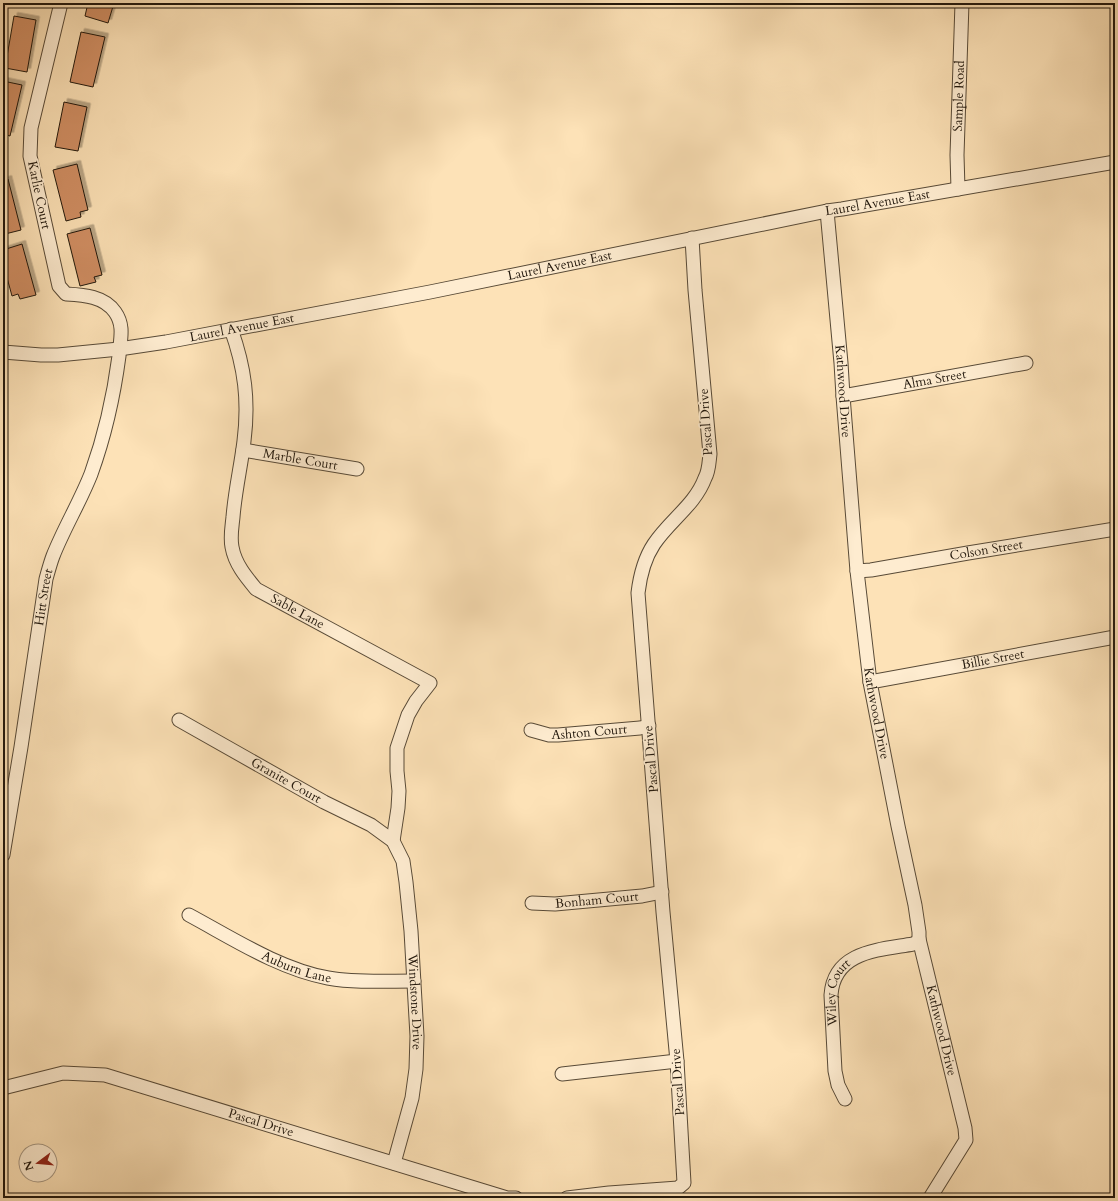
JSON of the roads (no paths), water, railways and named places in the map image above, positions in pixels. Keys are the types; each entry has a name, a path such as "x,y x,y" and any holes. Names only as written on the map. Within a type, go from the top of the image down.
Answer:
{"street":[{"name":"Karlie Court","path":"61,3 31,128 30,156 59,286 66,294 84,295 102,300 115,312 122,327 119,350"},
{"name":"Sample Road","path":"958,189 957,155 962,3"},
{"name":"Laurel Avenue East","path":"3,352 58,355 119,350 166,342 430,292 827,211 1115,162"},
{"name":"Kathwood Drive","path":"827,211 841,363 857,571 870,682 915,905 919,939 965,1128 966,1140 930,1198"},
{"name":"Pascal Drive","path":"567,1198 609,1193 678,1188 684,1183 676,1061 638,593 645,561 654,544 665,530 693,501 706,478 708,468 710,454 695,290 692,238"},
{"name":"Sable Lane","path":"232,330 238,347 246,390 243,450 231,533 232,548 242,572 256,589 430,683 416,701 408,715 397,748 399,791 393,841"},
{"name":"Hitt Street","path":"3,855 21,748 46,579 53,557 96,458 117,373 119,350"},
{"name":"Alma Street","path":"843,396 1026,363"},
{"name":"Marble Court","path":"243,450 357,469"},
{"name":"Colson Street","path":"857,571 871,570 1115,529"},
{"name":"Billie Street","path":"870,682 1115,637"},
{"name":"Granite Court","path":"179,720 324,802 372,825 393,841"},
{"name":"Ashton Court","path":"531,730 549,735 558,735 648,726"},
{"name":"Windstone Drive","path":"393,841 403,861 406,882 417,1036 416,1069 412,1098 394,1163"},
{"name":"Bonham Court","path":"532,903 556,904 642,896 662,892"},
{"name":"Auburn Lane","path":"189,915 273,960 299,970 327,978 350,981 414,981"},
{"name":"Wiley Court","path":"845,1099 838,1085 835,1072 831,995 831,988 834,978 842,966 853,958 878,950 913,944 919,939"},
{"path":"562,1074 676,1061"},
{"name":"Pascal Drive","path":"3,1088 63,1073 105,1075 507,1198 516,1198"}]}
